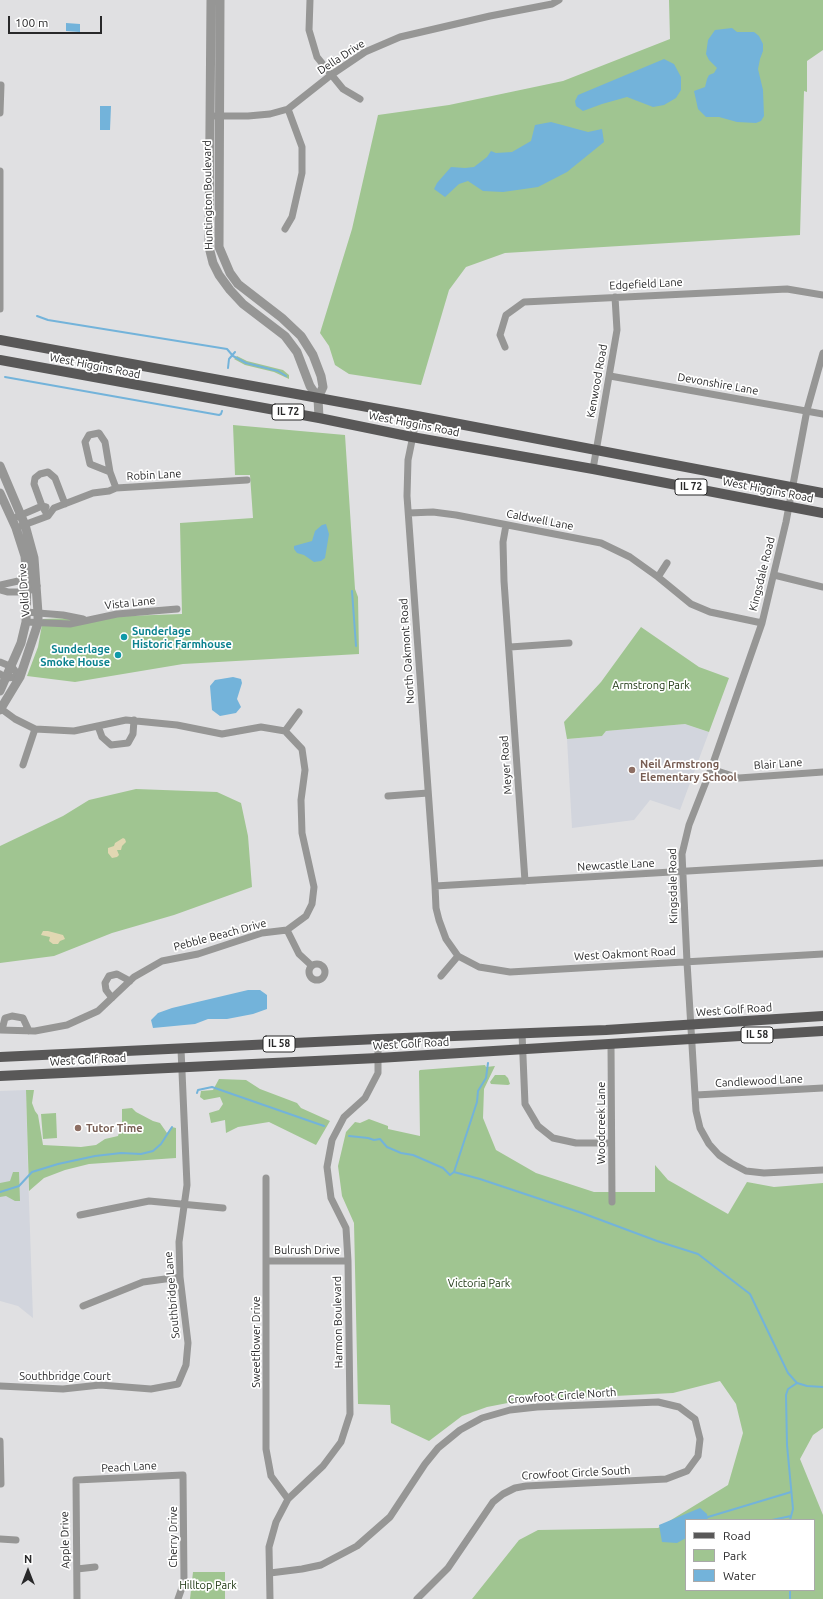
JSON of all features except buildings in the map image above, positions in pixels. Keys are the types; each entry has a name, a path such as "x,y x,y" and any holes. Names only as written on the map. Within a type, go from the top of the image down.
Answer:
{"main road":[{"name":"West Higgins Road","path":"0,340 596,449 823,493"},
{"name":"West Higgins Road","path":"0,360 319,418 412,437 593,469 789,506 823,514"},
{"name":"West Golf Road","path":"0,1057 522,1033 823,1016"},
{"name":"West Golf Road","path":"0,1076 378,1058 823,1031"}],"street":[{"name":"Huntington Boulevard","path":"211,0 219,247 230,273 238,284 282,318 301,336 313,355 321,376 323,387 318,398 319,418"},
{"name":"Huntington Boulevard","path":"220,0 209,247 213,263 219,275 230,290 243,304 285,336 293,346 297,352 310,386 318,398"},
{"path":"310,0 309,30 317,57 330,75 343,89 360,99"},
{"name":"Della Drive","path":"214,116 248,116 270,114 288,109 330,75 365,52 400,37 490,16 552,4 559,0"},
{"path":"0,113 1,85"},
{"path":"285,229 294,211 302,173 302,147 288,109"},
{"path":"0,171 0,309"},
{"name":"Edgefield Lane","path":"504,347 500,335 506,315 524,302 787,289 823,295"},
{"name":"Kenwood Road","path":"593,469 617,330 615,297"},
{"name":"Kingsdale Road","path":"823,353 807,410 789,506 762,623 711,769 684,840 682,854 686,962 696,1111 700,1128 714,1150 731,1163 746,1171 764,1173 823,1170"},
{"name":"Devonshire Lane","path":"610,376 823,414"},
{"name":"North Oakmont Road","path":"417,416 407,471 407,496 434,886 436,908 439,920 446,938 458,956"},
{"path":"110,472 90,464 84,442 89,435 100,433 105,442 110,472 116,488"},
{"name":"Volid Drive","path":"0,466 16,518 34,558 38,613 38,623 20,676 0,709"},
{"path":"48,516 42,506 34,484 35,478 40,474 48,472 55,478 65,504"},
{"name":"Robin Lane","path":"42,506 54,508 93,493 109,491 116,488 247,480"},
{"name":"Volid Drive","path":"0,493 16,518"},
{"path":"16,518 42,506"},
{"path":"20,527 48,516 54,508"},
{"name":"Caldwell Lane","path":"409,513 433,512 601,543 630,557 658,576 691,604 710,612 762,623"},
{"name":"Meyer Road","path":"506,525 503,542 504,581 510,647 525,881"},
{"name":"Volid Drive","path":"0,691 3,676 12,667 21,643 26,622 27,579 20,527"},
{"path":"658,576 667,563"},
{"path":"774,575 823,587"},
{"path":"0,585 27,579 37,586 27,592 8,592 0,590"},
{"name":"Vista Lane","path":"26,622 70,624 117,614 177,609"},
{"name":"Vista Lane","path":"26,612 63,615 86,620"},
{"path":"510,647 569,643"},
{"path":"0,662 12,667 20,676"},
{"path":"3,676 20,676"},
{"path":"0,709 15,719 35,729 74,731 126,720 134,720 177,725 222,734 261,727 285,731 299,712"},
{"path":"98,726 102,737 110,745 128,743 133,734 134,720"},
{"path":"24,765 35,729"},
{"name":"Pebble Beach Drive","path":"29,1031 23,1018 12,1016 5,1018 1,1030 29,1031 67,1025 98,1011 134,977 162,962 198,954 262,933 287,930 306,916 312,904 314,887 302,833 301,800 306,770 302,749 285,731"},
{"name":"Blair Lane","path":"711,769 739,778 823,772"},
{"path":"388,796 428,793"},
{"name":"Newcastle Lane","path":"434,886 823,863"},
{"path":"287,930 300,954 312,966"},
{"name":"West Oakmont Road","path":"458,956 479,967 510,972 823,954"},
{"path":"441,976 458,956"},
{"path":"112,998 106,990 105,983 109,976 117,974 130,981"},
{"path":"522,1033 525,1104 538,1126 553,1138 576,1143 611,1143"},
{"name":"Harmon Boulevard","path":"270,1599 269,1547 276,1522 288,1499 323,1466 341,1442 350,1414 348,1261 346,1228 331,1198 327,1167 332,1140 344,1117 365,1098 378,1073 378,1039"},
{"name":"Woodcreek Lane","path":"611,1044 612,1202"},
{"path":"181,1049 182,1068"},
{"name":"Southbridge Lane","path":"178,1384 186,1366 188,1343 180,1277 179,1242 187,1185 182,1068"},
{"name":"Candlewood Lane","path":"696,1095 823,1088"},
{"name":"Sweetflower Drive","path":"266,1178 266,1449 271,1476 288,1499"},
{"path":"80,1215 149,1201 223,1208"},
{"name":"Bulrush Drive","path":"267,1261 348,1261"},
{"path":"83,1306 142,1282 180,1277"},
{"name":"Southbridge Court","path":"0,1386 63,1389 100,1385 151,1389 178,1384"},
{"name":"Crowfoot Circle North","path":"270,1573 321,1565 357,1546 390,1517 425,1464 438,1448 460,1430 482,1418 510,1410 537,1407 658,1402 678,1407"},
{"name":"Crowfoot Circle South","path":"417,1599 448,1568 494,1502 510,1490 526,1486 666,1479 687,1471 698,1456 700,1439 695,1419 678,1407"},
{"path":"0,1441 1,1484"},
{"name":"Peach Lane","path":"76,1480 183,1475"},
{"name":"Cherry Drive","path":"178,1599 184,1582 183,1475"},
{"name":"Apple Drive","path":"76,1480 77,1599"},
{"path":"0,1539 16,1540"},
{"path":"77,1569 95,1566"}],"shaded area":[{"name":"Neil Armstrong Elementary School","path":"685,724 709,732 680,810 650,800 634,820 572,828 567,739 602,736 606,731"},
{"path":"26,1090 33,1318 18,1306 0,1301 0,1091"}],"green space":[{"path":"669,0 823,0 823,50 807,61 807,92 804,91 800,235 505,253 466,267 449,290 421,385 349,374 335,365 329,346 320,333 352,229 378,115 449,105 563,81 670,39"},
{"path":"237,356 247,361 283,370 289,375 289,379 274,372 245,365 234,359"},
{"path":"233,425 345,435 355,589 358,597 359,654 183,664 75,682 27,676 38,647 43,619 182,614 180,523 253,518 250,475 235,475"},
{"name":"Armstrong Park","path":"641,627 699,667 729,678 709,732 685,724 606,731 602,736 567,739 564,722 601,682"},
{"path":"136,789 217,792 241,803 248,836 252,887 174,915 112,933 54,956 0,963 0,846 63,816 89,800"},
{"name":"Victoria Park","path":"485,1065 486,1067 495,1066 484,1089 483,1118 496,1150 536,1173 594,1192 655,1192 655,1165 668,1180 728,1214 747,1182 774,1187 823,1183 823,1428 813,1435 800,1459 823,1515 823,1599 472,1599 519,1540 538,1530 658,1528 728,1485 743,1433 736,1404 720,1381 673,1393 518,1401 487,1407 462,1416 429,1441 391,1423 390,1405 358,1404 354,1223 342,1196 338,1166 346,1132 355,1122 360,1123 369,1119 388,1126 388,1129 420,1136 419,1071"},
{"path":"495,1075 505,1075 510,1084 491,1084 490,1082"},
{"path":"219,1079 246,1080 260,1089 297,1103 301,1108 330,1121 316,1145 269,1122 238,1127 226,1133 225,1120 211,1123 209,1113 219,1110 223,1104 220,1097 204,1100 200,1097 201,1091 213,1090"},
{"path":"26,1090 34,1090 32,1103 38,1115 43,1145 81,1147 96,1145 105,1139 118,1136 122,1122 122,1109 132,1108 136,1112 160,1123 167,1133 172,1127 176,1128 176,1158 89,1164 65,1170 44,1178 29,1191"},
{"path":"56,1113 57,1138 43,1139 41,1114"},
{"path":"13,1172 19,1172 20,1201 15,1201 6,1196 0,1197 0,1183 10,1181"},
{"name":"Hilltop Park","path":"193,1572 225,1572 225,1599 190,1599"}],"sand":[{"path":"123,838 126,842 122,846 121,850 117,850 119,855 112,858 108,853 108,848 114,846 115,843"},
{"path":"43,931 63,935 65,939 60,941 58,944 53,944 49,941 50,937 41,935"}],"water":[{"path":"66,23 80,24 80,32 66,31"},
{"path":"732,28 737,32 754,32 759,36 763,44 763,51 758,69 763,90 764,116 761,121 756,123 737,122 719,117 706,117 698,109 694,91 705,87 709,75 714,73 717,68 709,60 706,54 708,40 715,30"},
{"path":"664,59 674,64 681,77 681,90 676,98 664,105 653,107 627,97 583,111 576,106 575,101 578,95"},
{"path":"100,106 111,106 110,130 100,130"},
{"path":"551,122 588,132 602,129 604,142 567,172 538,187 503,192 483,191 468,181 459,184 445,197 434,189 437,183 451,167 474,167 487,157 491,151 496,153 512,152 531,141 535,125"},
{"path":"326,524 329,534 325,558 321,561 314,562 304,555 297,553 294,546 312,541 315,531 322,525"},
{"path":"233,677 241,679 242,683 237,699 241,707 236,713 220,716 212,710 210,686 215,680"},
{"path":"248,990 260,990 267,995 267,1009 253,1014 227,1019 208,1019 195,1024 153,1028 151,1020 158,1013 172,1008"},
{"path":"700,1508 707,1514 708,1519 685,1519 685,1539 677,1543 662,1542 659,1525"}],"waterway":[{"path":"37,316 48,320 227,349 233,356 246,363 278,371 286,376"},
{"path":"228,368 229,359 235,352"},
{"path":"5,377 219,415 222,411"},
{"path":"352,591 356,646"},
{"path":"454,1172 477,1102 478,1091 486,1078 488,1063"},
{"path":"197,1093 198,1090 212,1087 324,1126"},
{"path":"0,1192 19,1186 32,1172 58,1164 95,1156 121,1153 141,1154 153,1151 161,1144 172,1127"},
{"path":"349,1136 374,1140 380,1139 387,1147 401,1153 413,1155 443,1168 450,1175 454,1172 480,1179 698,1254 750,1294 788,1373 797,1383 807,1386 823,1387"},
{"path":"790,1519 793,1509 787,1445 786,1395 788,1389 797,1383"},
{"path":"708,1517 791,1492"},
{"path":"777,1519 791,1516"},
{"path":"790,1591 790,1599"}],"place":[{"name":"Sunderlage Historic Farmhouse","path":"124,637"},
{"name":"Sunderlage Smoke House","path":"118,655"},
{"name":"Neil Armstrong Elementary School","path":"632,770"},
{"name":"Tutor Time","path":"78,1128"}]}
